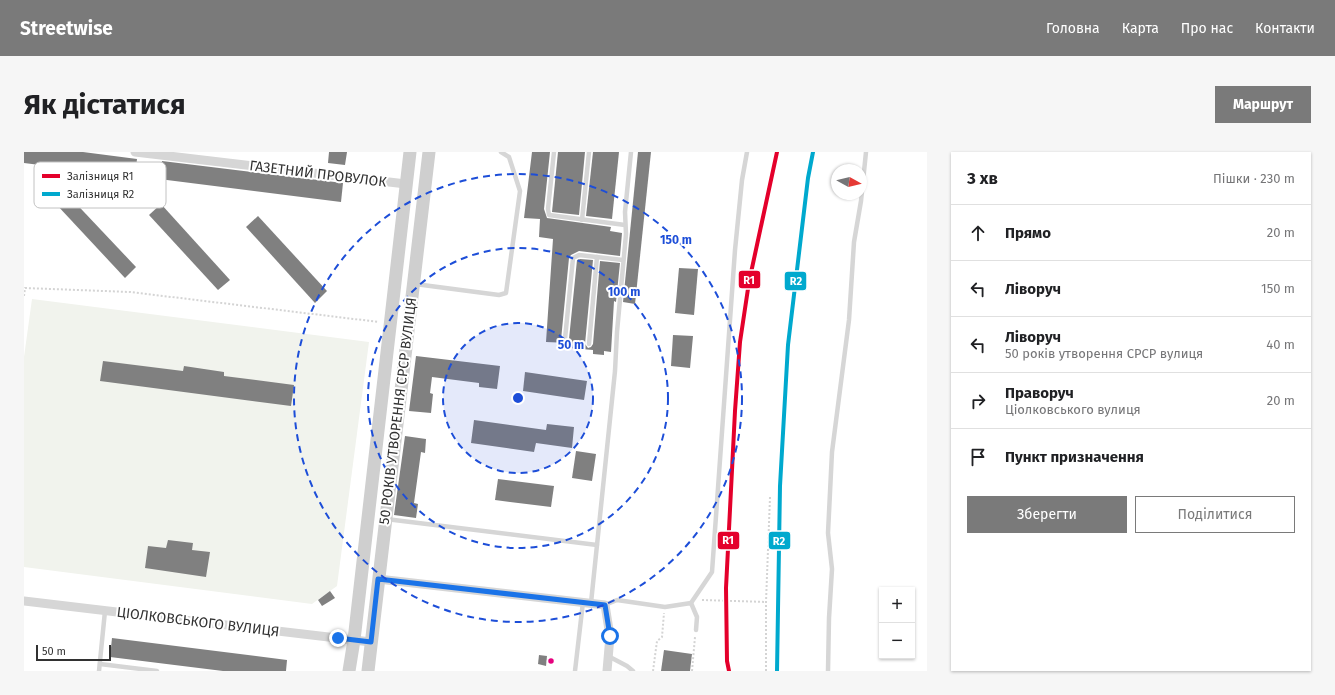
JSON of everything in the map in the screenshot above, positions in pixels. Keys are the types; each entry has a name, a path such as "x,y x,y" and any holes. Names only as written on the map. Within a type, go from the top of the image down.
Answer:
{"main road":[{"name":"50 РОКІВ УТВОРЕННЯ СРСР ВУЛИЦЯ","path":"349,671 354,640 410,152"},
{"name":"50 РОКІВ УТВОРЕННЯ СРСР ВУЛИЦЯ","path":"368,671 429,152"}],"street":[{"name":"ГАЗЕТНИЙ ПРОВУЛОК","path":"135,152 406,184"},
{"path":"378,579 605,605 610,636 607,671"},
{"name":"ЦІОЛКОВСЬКОГО ВУЛИЦЯ","path":"24,601 371,642"}],"lane":[{"path":"413,283 499,295 506,293 520,191 509,157 501,152"},
{"path":"554,152 548,209 549,215 626,225"},
{"path":"582,220 589,152"},
{"path":"575,671 597,545 615,371 626,225 625,212 631,152"},
{"path":"605,605 617,600 665,607 691,603 712,572 735,250 742,180 747,152"},
{"path":"828,671 832,569 828,533 832,452 849,320 854,242 861,201 866,152"},
{"path":"565,339 573,258 579,255 623,260"},
{"path":"589,344 597,257"},
{"path":"386,519 597,545"},
{"path":"691,603 697,617 696,630"},
{"path":"99,671 105,611"},
{"path":"608,656 627,666 633,671"},
{"path":"100,664 157,671"}],"path":[{"path":"24,296 25,288 130,292 390,323"},
{"path":"766,671 766,602 770,497"},
{"path":"702,600 766,602"},
{"path":"653,671 658,641 662,637 665,607"},
{"path":"692,671 696,630"}],"shaded area":[{"path":"32,299 369,342 337,586 312,604 24,567 24,357"}],"building":[{"path":"24,152 83,152 137,159 137,162 34,162 34,164 24,163"},
{"path":"329,152 347,152 345,165 328,163"},
{"path":"532,152 550,152 544,209 547,218 611,227 610,231 622,233 620,256 579,251 571,255 569,258 561,340 565,343 546,342 553,239 539,237 540,219 524,218"},
{"path":"558,152 585,152 579,215 552,212"},
{"path":"593,152 619,152 612,219 586,216"},
{"path":"638,152 651,152 635,304 623,302"},
{"path":"162,161 343,183 341,202 166,180 166,162"},
{"path":"60,208 80,208 136,267 125,278"},
{"path":"157,208 165,208 230,280 218,290 149,215"},
{"path":"258,216 327,291 315,303 246,227"},
{"path":"577,260 593,260 585,344 588,348 593,344 600,261 620,263 616,302 614,301 611,352 604,351 604,355 593,354 593,350 569,348 569,343 565,343 569,339"},
{"path":"679,268 698,269 694,315 675,313"},
{"path":"673,335 693,336 690,368 671,366"},
{"path":"416,356 500,366 497,389 479,387 479,383 432,377 430,393 433,394 431,413 409,411"},
{"path":"103,361 183,371 184,366 224,372 224,376 294,385 291,406 100,381"},
{"path":"525,372 587,381 584,400 523,391"},
{"path":"474,420 546,430 547,424 574,427 572,448 536,443 534,452 471,443"},
{"path":"405,436 426,439 425,453 421,452 414,503 418,504 416,518 394,515"},
{"path":"576,451 596,454 592,481 572,478"},
{"path":"498,479 554,486 551,507 495,500"},
{"path":"168,540 193,543 192,550 210,552 206,577 145,568 148,546 166,548"},
{"path":"330,591 335,598 322,606 318,600"},
{"path":"112,638 287,660 286,671 223,671 110,657"},
{"path":"664,650 692,654 690,671 661,671"},
{"path":"539,655 547,656 546,666 538,664"}],"rail line":[{"name":"R1","path":"729,671 727,661 726,588 740,342 749,282 777,152"},
{"name":"R2","path":"777,671 780,486 788,345 808,178 813,152"}],"route":[{"path":"338,638 371,642 378,579 605,605 610,636"}]}
